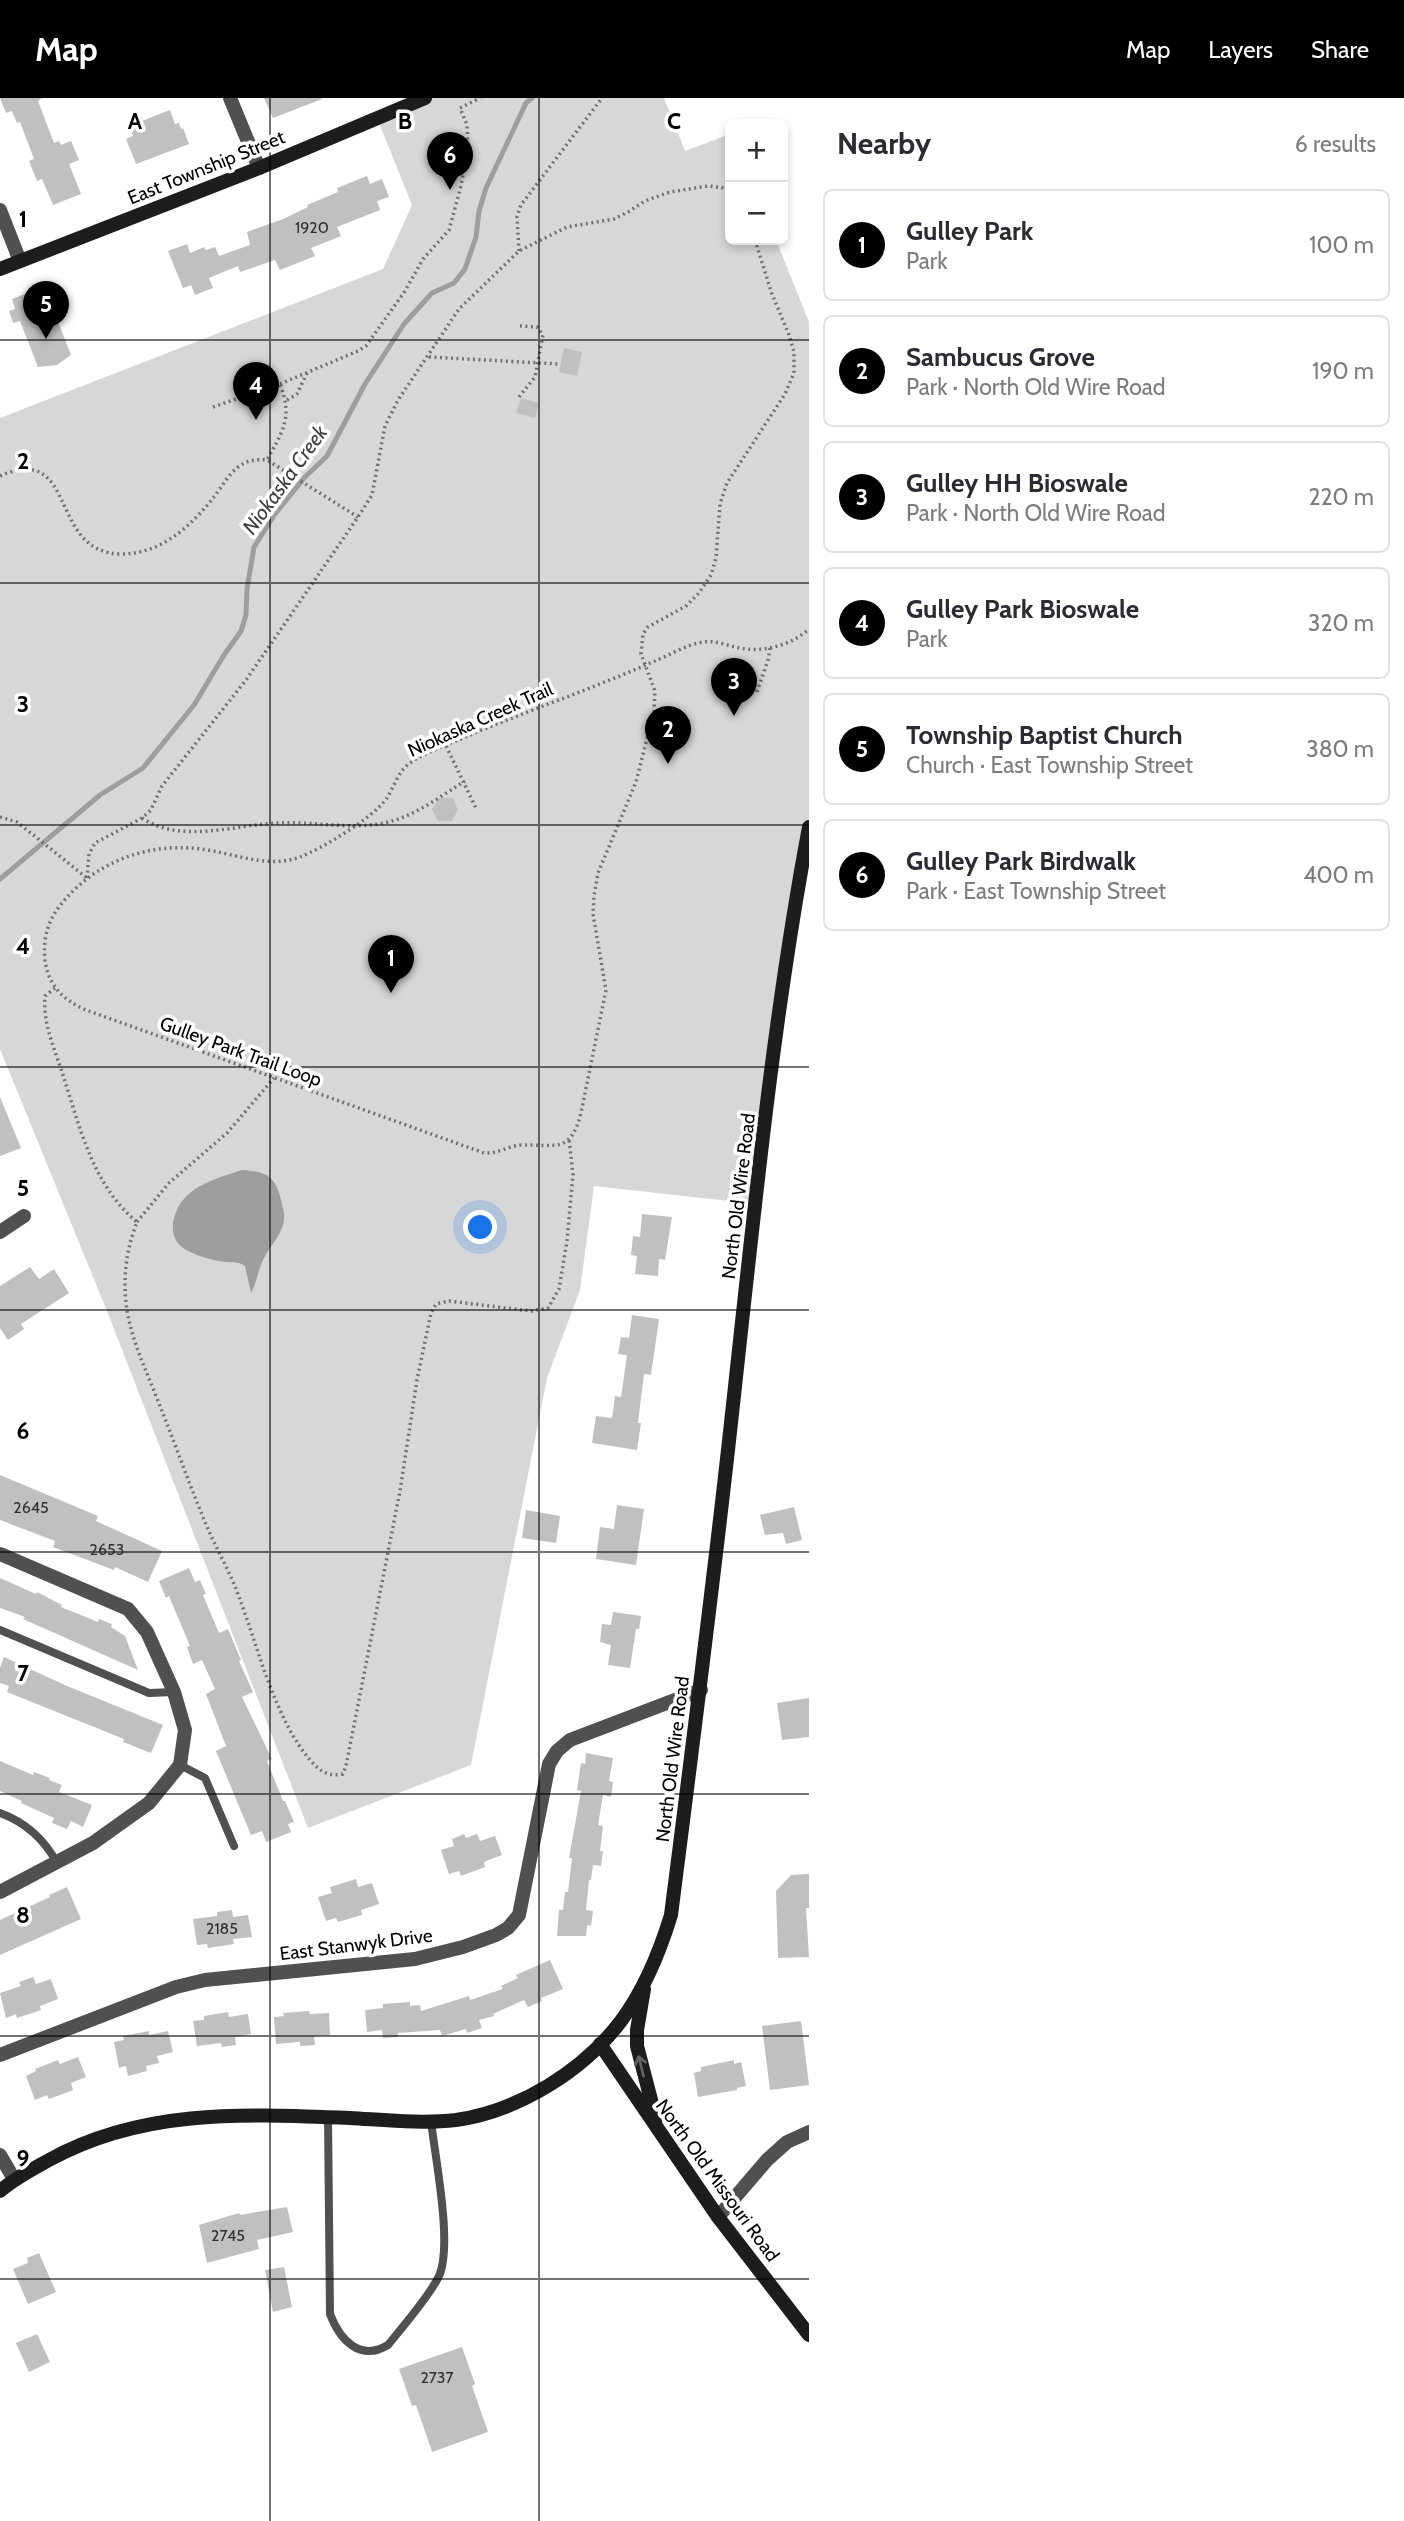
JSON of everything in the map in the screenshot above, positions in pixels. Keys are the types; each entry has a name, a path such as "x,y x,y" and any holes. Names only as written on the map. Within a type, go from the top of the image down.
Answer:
{"street":[{"path":"230,98 258,167"},
{"name":"East Township Street","path":"0,270 425,98"},
{"path":"0,210 20,261"},
{"name":"North Old Wire Road","path":"0,2191 14,2179 60,2154 103,2135 154,2122 215,2116 431,2121 485,2114 515,2104 558,2079 600,2044 622,2020 646,1977 671,1915 701,1689 785,962 809,827"},
{"path":"0,1232 24,1216"},
{"path":"0,1554 128,1609 147,1632 174,1692 185,1730 180,1765 149,1802 93,1843 0,1892"},
{"name":"East Stanwyk Drive","path":"0,2055 176,1987 205,1980 415,1959 463,1947 496,1935 508,1928 519,1915 549,1764 557,1751 570,1740 701,1689"},
{"path":"646,1977 636,2046 659,2132"},
{"name":"North Old Missouri Road","path":"600,2044 718,2217 809,2335"},
{"path":"718,2217 767,2160 787,2142 809,2132"},
{"path":"0,2155 14,2179"}],"lane":[{"path":"0,1629 149,1693 174,1692"},
{"path":"180,1765 205,1778 234,1846"},
{"path":"0,1813 18,1819 48,1845 57,1863"},
{"path":"328,2118 330,2314 343,2340 355,2349 369,2351 388,2345 440,2275 445,2255 431,2121"}],"path":[{"path":"213,407 280,384 366,346 423,259 449,230 468,148 467,125 460,108 480,98"},
{"path":"519,251 517,217 521,205 602,98"},
{"path":"137,1222 123,1211 99,1175 80,1129 49,1034 44,1011 45,996 55,988 46,962 44,937 59,905 87,878 89,854 95,843 142,818 151,810 162,786 246,680 358,517 372,495 385,425 398,400 459,309 519,251 567,227 614,219 645,201 670,192 708,186 725,189"},
{"path":"274,1078 227,1133 169,1184 137,1222 125,1264 124,1292 141,1362 210,1534 239,1597 261,1663 286,1719 311,1761 323,1772 335,1776 343,1774 366,1669 431,1313 436,1304 449,1301 531,1311 548,1308 559,1289 567,1241 573,1174 569,1139 577,1128 581,1113 606,990 593,914 593,896 598,873 636,782 654,710 654,691 641,654 643,634 649,627 686,606 699,593 710,575 716,558 720,504 727,484 785,394 794,373 794,352 757,245"},
{"path":"519,397 535,377 543,335 537,327 520,326"},
{"path":"429,356 559,364"},
{"path":"286,400 297,394 308,371"},
{"path":"267,460 283,433 286,400 280,384"},
{"path":"0,476 24,468 43,473 58,492 75,530 89,545 114,554 150,550 186,529 236,468 256,459 267,460 358,517"},
{"name":"Niokaska Creek Trail","path":"87,878 108,864 128,856 176,848 202,849 241,858 297,858 327,845 374,813 408,763 446,746 706,641 744,649 770,648 791,642 809,629"},
{"path":"757,692 770,648"},
{"path":"446,746 476,808"},
{"path":"142,818 166,830 185,831 277,822 352,826 386,823 414,813 464,781"},
{"path":"0,817 17,822 87,878"},
{"name":"Gulley Park Trail Loop","path":"55,988 67,1000 86,1010 484,1153 494,1154 522,1145 550,1147 569,1139"}],"shaded area":[{"path":"425,98 664,98 685,151 725,136 725,245 778,245 809,322 809,827 756,1204 594,1186 580,1290 547,1378 471,1765 308,1828 109,1316 0,1049 0,418 383,269 412,205 377,118"},
{"path":"242,1170 259,1172 274,1182 284,1214 281,1230 262,1262 251,1293 245,1266 192,1253 178,1243 173,1231 176,1212 189,1194 208,1182"}],"building":[{"path":"0,98 42,98 38,101 54,143 59,141 61,145 71,141 79,160 69,164 81,194 53,205 42,179 37,181 29,161 34,159 20,122 17,123 12,111 6,113"},
{"path":"264,98 322,98 322,99 273,118"},
{"path":"170,110 175,124 179,123 181,129 183,128 189,144 136,164 126,139 133,136 129,126"},
{"path":"367,176 370,184 382,179 389,197 377,201 380,210 337,227 341,236 311,248 315,256 280,270 275,260 240,272 238,266 209,278 213,288 195,295 191,285 183,288 168,251 187,244 190,253 204,247 206,250 215,247 219,256 250,245 247,232 283,219 338,192 337,188"},
{"path":"45,286 48,295 55,293 60,306 53,309 71,355 57,365 38,367 20,321 13,323 9,311 15,309 12,299"},
{"path":"564,348 582,352 577,376 559,372"},
{"path":"521,398 539,403 535,418 516,413"},
{"path":"439,798 453,798 458,810 452,821 438,821 432,809"},
{"path":"0,1097 21,1148 0,1156"},
{"path":"642,1214 672,1217 665,1260 659,1259 658,1276 635,1274 637,1256 631,1255 633,1236 640,1237"},
{"path":"30,1267 39,1279 54,1269 69,1293 21,1324 24,1329 8,1340 0,1328 0,1286"},
{"path":"632,1315 659,1319 651,1375 644,1374 637,1450 592,1443 596,1416 612,1418 615,1396 621,1397 627,1355 618,1354 621,1337 629,1338"},
{"path":"0,1475 98,1516 96,1521 162,1551 148,1582 115,1567 114,1570 53,1547 55,1541 0,1520"},
{"path":"617,1505 644,1509 636,1565 596,1559 600,1527 614,1529"},
{"path":"794,1507 802,1540 786,1544 783,1533 765,1535 760,1515"},
{"path":"526,1510 560,1516 556,1543 522,1538"},
{"path":"189,1568 195,1582 200,1580 206,1594 203,1595 219,1633 228,1629 241,1660 239,1661 253,1692 242,1697 272,1759 267,1761 294,1822 288,1824 291,1832 266,1842 262,1831 251,1835 216,1751 226,1746 206,1694 215,1689 202,1660 193,1664 187,1647 190,1646 169,1596 166,1598 159,1581"},
{"path":"0,1578 36,1594 37,1592 62,1605 61,1607 98,1622 99,1619 112,1624 111,1627 125,1636 138,1670 0,1608"},
{"path":"613,1612 641,1616 639,1629 636,1629 630,1668 608,1665 611,1645 600,1642 602,1624 611,1625"},
{"path":"4,1657 163,1725 151,1753 123,1742 124,1739 7,1692 9,1686 0,1683 0,1668"},
{"path":"809,1698 809,1737 782,1740 777,1703"},
{"path":"586,1753 613,1758 609,1781 613,1782 611,1797 603,1795 598,1825 603,1826 601,1866 593,1865 589,1880 586,1910 593,1911 591,1926 587,1925 586,1936 557,1936 559,1910 563,1910 565,1892 568,1892 572,1858 569,1858 581,1791 577,1790 581,1763 585,1764"},
{"path":"0,1761 33,1775 34,1772 50,1778 49,1780 62,1785 59,1792 92,1805 83,1827 71,1821 67,1829 52,1823 54,1818 0,1791"},
{"path":"464,1834 466,1838 477,1834 480,1841 495,1836 502,1855 486,1861 485,1867 461,1876 459,1871 449,1874 441,1850 454,1846 452,1839"},
{"path":"809,1874 809,1908 806,1908 809,1957 778,1958 776,1891 791,1875"},
{"path":"356,1879 358,1887 372,1883 379,1904 361,1910 362,1915 338,1922 336,1918 326,1921 318,1897 332,1893 330,1887"},
{"path":"67,1887 81,1919 0,1955 0,1920"},
{"path":"232,1910 233,1917 248,1915 252,1937 233,1939 234,1944 208,1948 207,1944 197,1945 193,1919 217,1916 217,1912"},
{"path":"550,1960 563,1989 528,2007 524,2000 493,2014 494,2016 479,2020 482,2028 467,2033 466,2029 442,2036 440,2030 398,2033 398,2037 383,2038 382,2030 367,2032 365,2010 383,2008 383,2004 410,2002 410,2006 420,2005 421,2011 469,1996 470,2000 503,1989 501,1986 518,1978 516,1975"},
{"path":"33,1977 36,1984 51,1979 58,1999 40,2006 41,2010 17,2018 16,2014 6,2018 0,1993 21,1986 19,1982"},
{"path":"309,2011 310,2014 329,2013 330,2035 314,2036 315,2045 300,2046 300,2042 276,2044 274,2017 284,2016 283,2013"},
{"path":"228,2012 229,2017 248,2014 251,2034 235,2037 236,2045 222,2047 221,2043 197,2046 193,2021 204,2020 204,2016"},
{"path":"801,2021 809,2085 770,2090 762,2026"},
{"path":"149,2031 149,2035 168,2031 173,2052 157,2056 159,2063 146,2066 147,2071 128,2076 126,2066 119,2068 114,2042 124,2040 123,2036"},
{"path":"78,2057 86,2077 71,2083 73,2090 49,2099 47,2095 35,2100 26,2076 36,2071 35,2069 58,2060 60,2064"},
{"path":"734,2060 734,2064 741,2062 746,2086 698,2097 694,2073 701,2071 701,2067"},
{"path":"287,2207 293,2232 257,2240 259,2249 207,2263 199,2225 239,2213 240,2215"},
{"path":"39,2253 56,2292 28,2304 13,2269 28,2263 27,2258"},
{"path":"284,2267 292,2307 273,2312 265,2270"},
{"path":"37,2334 50,2362 29,2372 16,2343"},
{"path":"462,2347 488,2432 432,2452 416,2405 412,2406 399,2369"}],"waterway":[{"name":"Niokaska Creek","path":"0,879 100,795 143,768 194,705 241,631 246,615 254,547 275,514 305,477 327,456 365,384 404,324 432,293 454,283 465,269 476,237 479,211 486,188 526,103 532,98"}],"place":[{"name":"Gulley Park Birdwalk","path":"450,190"},
{"name":"Township Baptist Church","path":"46,339"},
{"name":"Gulley Park Bioswale","path":"256,420"},
{"name":"Gulley HH Bioswale","path":"734,716"},
{"name":"Sambucus Grove","path":"668,764"},
{"name":"Gulley Park","path":"391,993"}]}
